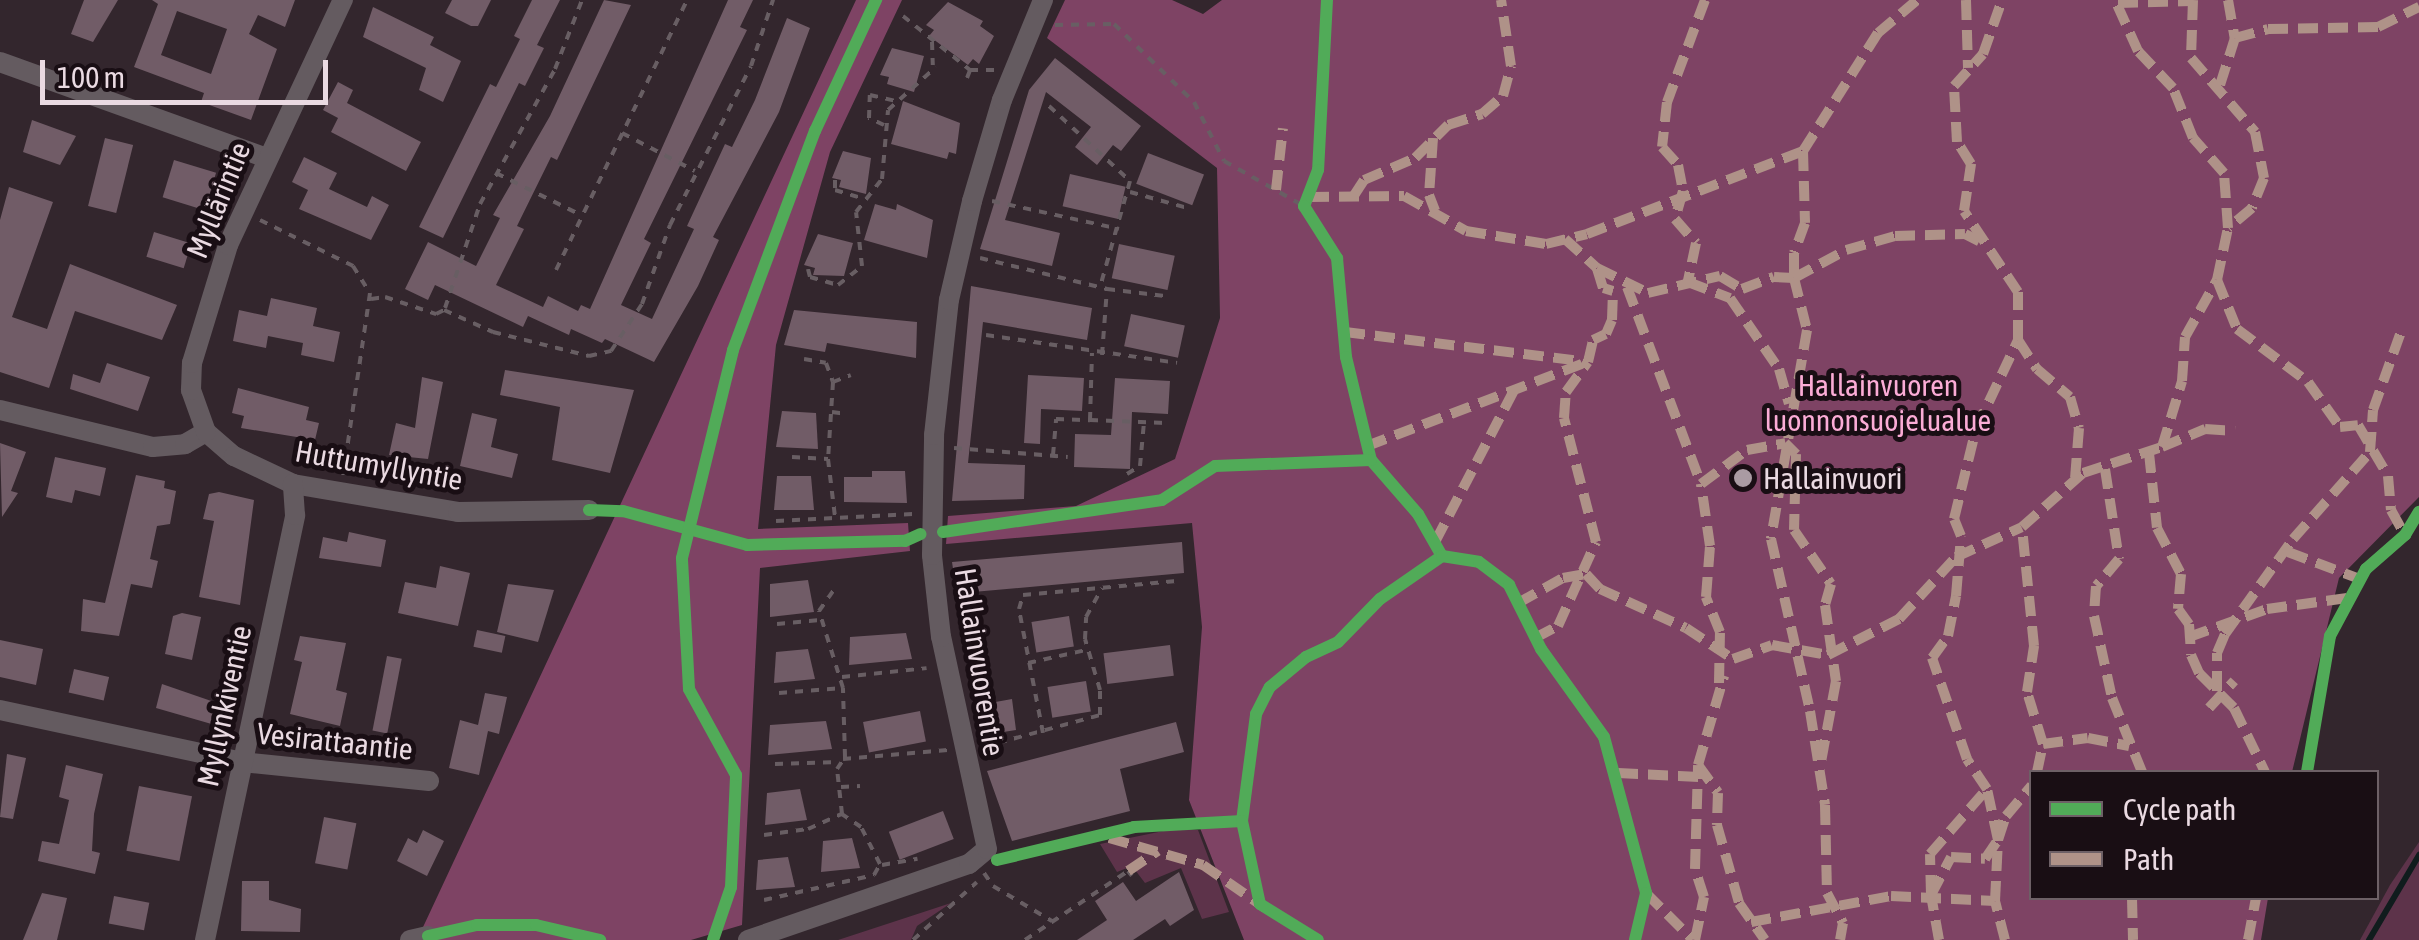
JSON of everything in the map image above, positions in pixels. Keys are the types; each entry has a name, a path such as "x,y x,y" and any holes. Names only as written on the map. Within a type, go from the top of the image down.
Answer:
{"street":[{"name":"Myllärintie","path":"206,432 191,390 192,363 242,211 343,0"},
{"name":"Hallainvuorentie","path":"983,870 987,843 958,735 935,591 934,435 949,300 972,201 1040,8"},
{"path":"0,62 266,158"},
{"path":"0,410 153,447 186,444 206,432"},
{"name":"Huttumyllyntie","path":"206,432 234,456 293,484 341,487 458,512 589,510"},
{"name":"Myllynkiventie","path":"205,940 295,515 293,484"},
{"name":"Vesirattaantie","path":"0,710 242,762 429,780"},
{"path":"748,940 983,870"}],"path":[{"path":"444,310 496,172 555,69 582,0"},
{"path":"556,270 687,0"},
{"path":"371,300 444,310 492,332 604,356 642,304 695,171 751,66 773,0"},
{"path":"1040,8 1114,24 1194,102 1224,162 1309,211 1313,184"},
{"path":"904,16 970,70 994,70"},
{"path":"862,266 856,212 861,198 882,179 887,162 885,126 894,101 922,85 935,66 932,42"},
{"path":"967,78 970,70"},
{"path":"885,126 870,118 870,95 894,101"},
{"path":"1049,106 1125,170 1130,192 1104,288 1102,355"},
{"path":"622,133 695,171"},
{"path":"887,162 896,166"},
{"path":"496,172 581,214"},
{"path":"835,180 836,190 861,198"},
{"path":"1130,192 1191,209"},
{"path":"982,199 1119,229"},
{"path":"242,211 353,266 371,300 341,487"},
{"path":"969,256 1104,288 1165,296"},
{"path":"862,266 871,268"},
{"path":"808,269 810,278 838,285 862,266"},
{"path":"986,335 1177,364"},
{"path":"1090,420 1092,353"},
{"path":"804,359 826,363 833,382 828,459 835,518"},
{"path":"833,382 852,375"},
{"path":"832,412 847,414"},
{"path":"1054,456 1056,419 1166,423"},
{"path":"1127,474 1140,466 1144,422"},
{"path":"944,448 1068,457"},
{"path":"792,457 828,459"},
{"path":"776,521 906,516"},
{"path":"1043,733 1018,609 1022,595 1176,581"},
{"path":"835,588 820,602 820,620 843,688 842,814 869,838 880,864"},
{"path":"974,749 1100,715 1100,690 1086,650 1086,618 1103,588"},
{"path":"776,624 820,620"},
{"path":"1028,664 1086,650"},
{"path":"841,678 922,668"},
{"path":"779,692 843,688"},
{"path":"775,764 948,750"},
{"path":"841,787 860,786"},
{"path":"764,835 808,830 842,814"},
{"path":"880,864 924,858"},
{"path":"764,900 874,875 880,864"},
{"path":"914,940 983,870 1052,922"},
{"path":"1025,940 1128,871 1132,876"}],"shaded area":[{"path":"1178,828 1198,830 1229,912 1202,919 1181,868 1145,883 1132,866 1117,872 1100,844"},
{"path":"2419,842 2419,940 2360,940 2390,885"},
{"path":"951,903 917,926 911,940 838,940"}],"green space":[{"path":"856,0 902,0 830,152 776,345 758,529 908,523 910,551 760,568 742,925 691,940 417,940"},
{"name":"Hallainvuoren luonnonsuojelualue","path":"1065,0 1172,0 1203,14 1222,0 2419,0 2419,497 2339,578 2292,770 2029,770 2029,900 2268,900 2261,940 1244,940 1189,800 1202,627 1192,523 946,544 948,516 1076,506 1175,459 1220,318 1217,168 1047,38"}],"building":[{"path":"84,0 118,0 93,42 71,34"},
{"path":"152,0 295,0 285,27 258,15 249,34 277,49 251,120 201,102 204,93 134,67 158,4","holes":["177,11 227,29 211,74 161,55"]},
{"path":"452,0 491,0 478,26 471,26 445,13"},
{"path":"532,0 560,0 537,45 544,48 525,86 519,83 443,238 419,227 490,84 496,87 520,39 514,36"},
{"path":"604,0 631,5 557,160 551,157 517,226 524,229 496,285 543,307 548,296 578,311 581,305 590,309 728,0 753,0 740,27 747,30 644,239 651,243 621,305 652,319 694,229 687,226 725,144 732,147 755,100 787,18 810,28 779,112 713,237 719,240 698,286 654,362 605,339 602,343 571,329 569,335 528,316 523,327 435,285 428,300 405,289 428,242 476,266 500,218 493,215 550,116"},
{"path":"948,2 983,21 980,26 994,36 979,64 973,59 968,65 929,36 934,30 926,25"},
{"path":"373,7 434,37 430,45 461,61 443,102 419,90 426,68 363,37"},
{"path":"892,48 924,56 914,92 887,84 889,77 880,75"},
{"path":"1055,58 1141,126 1121,151 1113,145 1097,165 1075,147 1091,127 1046,92 1005,220 1060,233 1052,266 980,249 1029,90"},
{"path":"338,82 353,90 347,103 421,142 406,171 331,132 338,118 323,110"},
{"path":"903,101 960,123 956,154 949,152 947,159 891,144"},
{"path":"32,120 76,136 60,165 23,152"},
{"path":"105,138 133,145 116,213 88,206"},
{"path":"843,151 871,158 866,194 839,187 841,180 832,178"},
{"path":"1148,153 1204,175 1192,205 1136,184"},
{"path":"304,157 337,173 329,189 367,207 372,196 389,205 371,240 299,209 308,190 292,182"},
{"path":"174,160 216,173 205,210 163,197"},
{"path":"1070,174 1126,187 1118,219 1063,206"},
{"path":"9,187 53,202 12,317 47,329 70,264 177,305 162,340 75,311 49,388 0,372 0,220"},
{"path":"875,204 896,210 897,204 933,220 927,258 864,240"},
{"path":"154,232 191,243 184,268 146,257"},
{"path":"818,234 853,243 844,276 813,275 815,268 804,265"},
{"path":"1119,244 1175,256 1167,290 1112,278"},
{"path":"971,286 1092,308 1087,340 983,322 968,463 1025,465 1024,499 952,501"},
{"path":"271,298 317,308 313,326 340,332 334,362 301,355 303,343 268,336 266,348 233,341 239,310 267,316"},
{"path":"794,310 917,322 916,358 827,343 825,352 784,345"},
{"path":"1131,314 1185,325 1178,358 1124,346"},
{"path":"107,363 150,377 138,411 70,389 73,374 100,383"},
{"path":"505,370 634,390 610,473 552,460 560,407 500,395"},
{"path":"1028,375 1084,378 1082,411 1041,409 1040,444 1024,443"},
{"path":"422,377 443,382 428,459 389,455 396,423 415,428"},
{"path":"1115,378 1170,381 1168,414 1132,412 1130,469 1074,467 1075,434 1111,435"},
{"path":"238,388 309,407 306,420 319,423 315,440 241,428 244,416 232,413"},
{"path":"782,411 816,413 818,449 776,447"},
{"path":"472,413 497,419 491,447 518,454 512,478 460,466"},
{"path":"0,443 26,452 11,491 18,493 2,517"},
{"path":"55,457 106,468 100,496 75,490 72,503 46,497"},
{"path":"872,471 905,471 907,503 844,502 844,477 872,477"},
{"path":"136,475 165,481 164,488 176,491 170,524 157,526 150,559 158,561 152,588 131,584 119,636 81,631 83,599 105,603"},
{"path":"777,476 811,476 814,510 774,510"},
{"path":"219,492 254,500 240,605 199,597 214,521 203,519 209,494"},
{"path":"349,532 386,540 381,567 319,558 323,537 347,542"},
{"path":"1182,542 1184,573 973,592 990,703 1012,699 1016,730 978,736 952,562"},
{"path":"440,566 470,573 458,626 398,613 405,582 436,588"},
{"path":"808,580 814,612 770,617 770,584"},
{"path":"508,584 554,590 538,642 497,632"},
{"path":"182,613 201,617 192,660 165,654 173,616"},
{"path":"1069,616 1074,647 1036,653 1031,622"},
{"path":"477,630 505,636 502,653 473,647"},
{"path":"906,633 912,659 849,665 850,637"},
{"path":"300,636 346,643 336,690 347,693 340,726 290,714 302,662 294,660"},
{"path":"0,640 43,649 36,685 0,677"},
{"path":"1170,645 1174,676 1107,684 1103,653"},
{"path":"808,649 815,679 774,683 776,652"},
{"path":"387,656 402,659 387,733 372,731"},
{"path":"74,669 109,677 104,700 69,692"},
{"path":"1086,681 1091,712 1052,718 1047,687"},
{"path":"162,684 220,704 215,725 156,708"},
{"path":"485,693 507,697 499,734 488,731 479,775 449,768 460,720 478,725"},
{"path":"920,711 926,741 869,752 863,722"},
{"path":"826,721 832,749 768,755 770,725"},
{"path":"1176,722 1184,752 1120,769 1130,811 1012,841 987,771"},
{"path":"7,754 26,758 13,819 0,817"},
{"path":"66,765 103,774 94,814 92,851 100,853 95,874 38,861 42,841 59,844 69,800 59,797"},
{"path":"139,786 192,796 179,861 126,851"},
{"path":"800,789 807,820 765,825 767,793"},
{"path":"943,811 954,839 900,860 889,832"},
{"path":"324,817 356,823 347,869 315,863"},
{"path":"423,830 444,841 427,876 397,861 408,838 417,843"},
{"path":"852,838 860,868 821,872 823,841"},
{"path":"788,857 795,887 756,890 758,860"},
{"path":"1179,872 1194,910 1170,926 1165,919 1133,940 1077,940 1107,920 1095,901 1123,882 1136,901"},
{"path":"242,881 269,881 269,900 301,909 300,932 241,931"},
{"path":"42,893 67,898 57,940 23,940"},
{"path":"114,896 149,903 144,930 109,923"}],"waterway":[{"path":"2369,940 2419,855"}],"marked path":[{"path":"1353,197 1364,180 1415,158 1448,125 1482,114 1503,96 1511,66 1501,0"},
{"path":"1705,0 1667,102 1662,147 1678,165 1683,191 1675,219 1696,243 1688,282 1730,298 1779,369 1789,404"},
{"path":"1309,197 1404,196 1466,231 1546,244 1587,234 1803,151 1878,33 1917,0"},
{"path":"1966,0 1968,68"},
{"path":"1939,940 1931,895 1951,857 1985,859 1998,840 1987,789 1967,759 1932,658 1948,636 1956,596 1961,536 1954,519 1976,429 2018,340 2018,292 1964,211 1971,164 1957,142 1954,86 1983,54 2002,0"},
{"path":"2037,770 2043,744 2027,692 2034,646 2022,527 2083,473 2162,447 2182,381 2185,337 2217,280 2228,228 2224,173 2193,138 2173,88 2138,51 2115,0"},
{"path":"2193,0 2191,58 2255,132 2264,178 2252,208 2228,228"},
{"path":"2228,0 2235,38"},
{"path":"2118,3 2192,1"},
{"path":"2220,85 2235,38 2268,29 2378,27 2419,7"},
{"path":"1276,190 1283,128"},
{"path":"1433,138 1429,195 1435,211"},
{"path":"1803,151 1805,223 1794,253 1794,278 1807,330 1771,539 1810,711 1825,805 1827,893 1843,923 1840,940"},
{"path":"1565,239 1597,268 1648,293 1720,276 1742,289 1774,277 1794,278 1846,250 1895,236 1965,234 1979,241"},
{"path":"1535,638 1558,626 1596,542 1564,418 1566,392 1588,362 1593,340 1606,334 1612,320 1613,291 1603,288 1597,268"},
{"path":"2217,280 2237,329 2308,382 2340,427 2358,425 2388,476 2391,510 2405,535"},
{"path":"1627,287 1701,484"},
{"path":"2217,691 2217,653 2225,634 2293,539 2370,452 2373,410 2402,329"},
{"path":"1345,332 1588,362"},
{"path":"2018,340 2037,369 2070,397 2079,428 2075,479"},
{"path":"1367,446 1582,364"},
{"path":"1435,542 1514,390"},
{"path":"2162,447 2205,429 2235,431"},
{"path":"1719,683 1720,632 1706,597 1710,546 1701,484 1747,450 1785,443 1796,454 1794,530 1831,584 1825,605 1836,681 1821,762"},
{"path":"2149,453 2157,528 2181,574 2178,609 2189,624 2191,655 2199,673 2234,708 2264,770"},
{"path":"2105,469 2119,559 2096,586 2094,616 2112,698 2141,770"},
{"path":"1518,603 1563,578 1586,574 1600,589 1686,628 1733,659 1772,645 1828,655 1899,619 1956,557 2022,527"},
{"path":"2288,552 2360,579"},
{"path":"2189,637 2267,609 2347,598"},
{"path":"1695,940 1704,897 1695,869 1698,765 1724,676"},
{"path":"2209,708 2234,681"},
{"path":"2043,744 2088,738 2129,746"},
{"path":"1698,765 1718,793 1717,825 1739,903 1765,940"},
{"path":"1618,773 1699,777"},
{"path":"1931,895 1930,854 1987,789"},
{"path":"2005,940 1995,901 1998,840 2006,816 2029,789"},
{"path":"1109,838 1203,865 1265,908"},
{"path":"1128,871 1158,851"},
{"path":"1646,893 1693,940"},
{"path":"1751,922 1891,896 1995,901"},
{"path":"2132,900 2133,940"},
{"path":"2248,940 2256,900"}],"cycle path":[{"path":"713,940 731,887 736,775 689,689 682,558 733,350 815,131 876,0"},
{"path":"1327,0 1318,170 1304,206 1337,258 1346,357 1371,460 1418,514 1442,556"},
{"path":"943,532 1162,500 1215,466 1371,460"},
{"path":"589,510 623,511 747,545 905,541 921,534"},
{"path":"2307,770 2330,636 2366,569 2405,535 2419,512"},
{"path":"1242,821 1256,714 1270,687 1306,657 1338,642 1380,599 1442,556 1479,562 1509,585 1541,649 1604,737 1646,893 1635,940"},
{"path":"997,860 1134,827 1242,821 1260,904 1318,940"},
{"path":"428,936 477,925 536,925 600,940"}],"place":[{"name":"Hallainvuori","path":"1743,478"}]}
